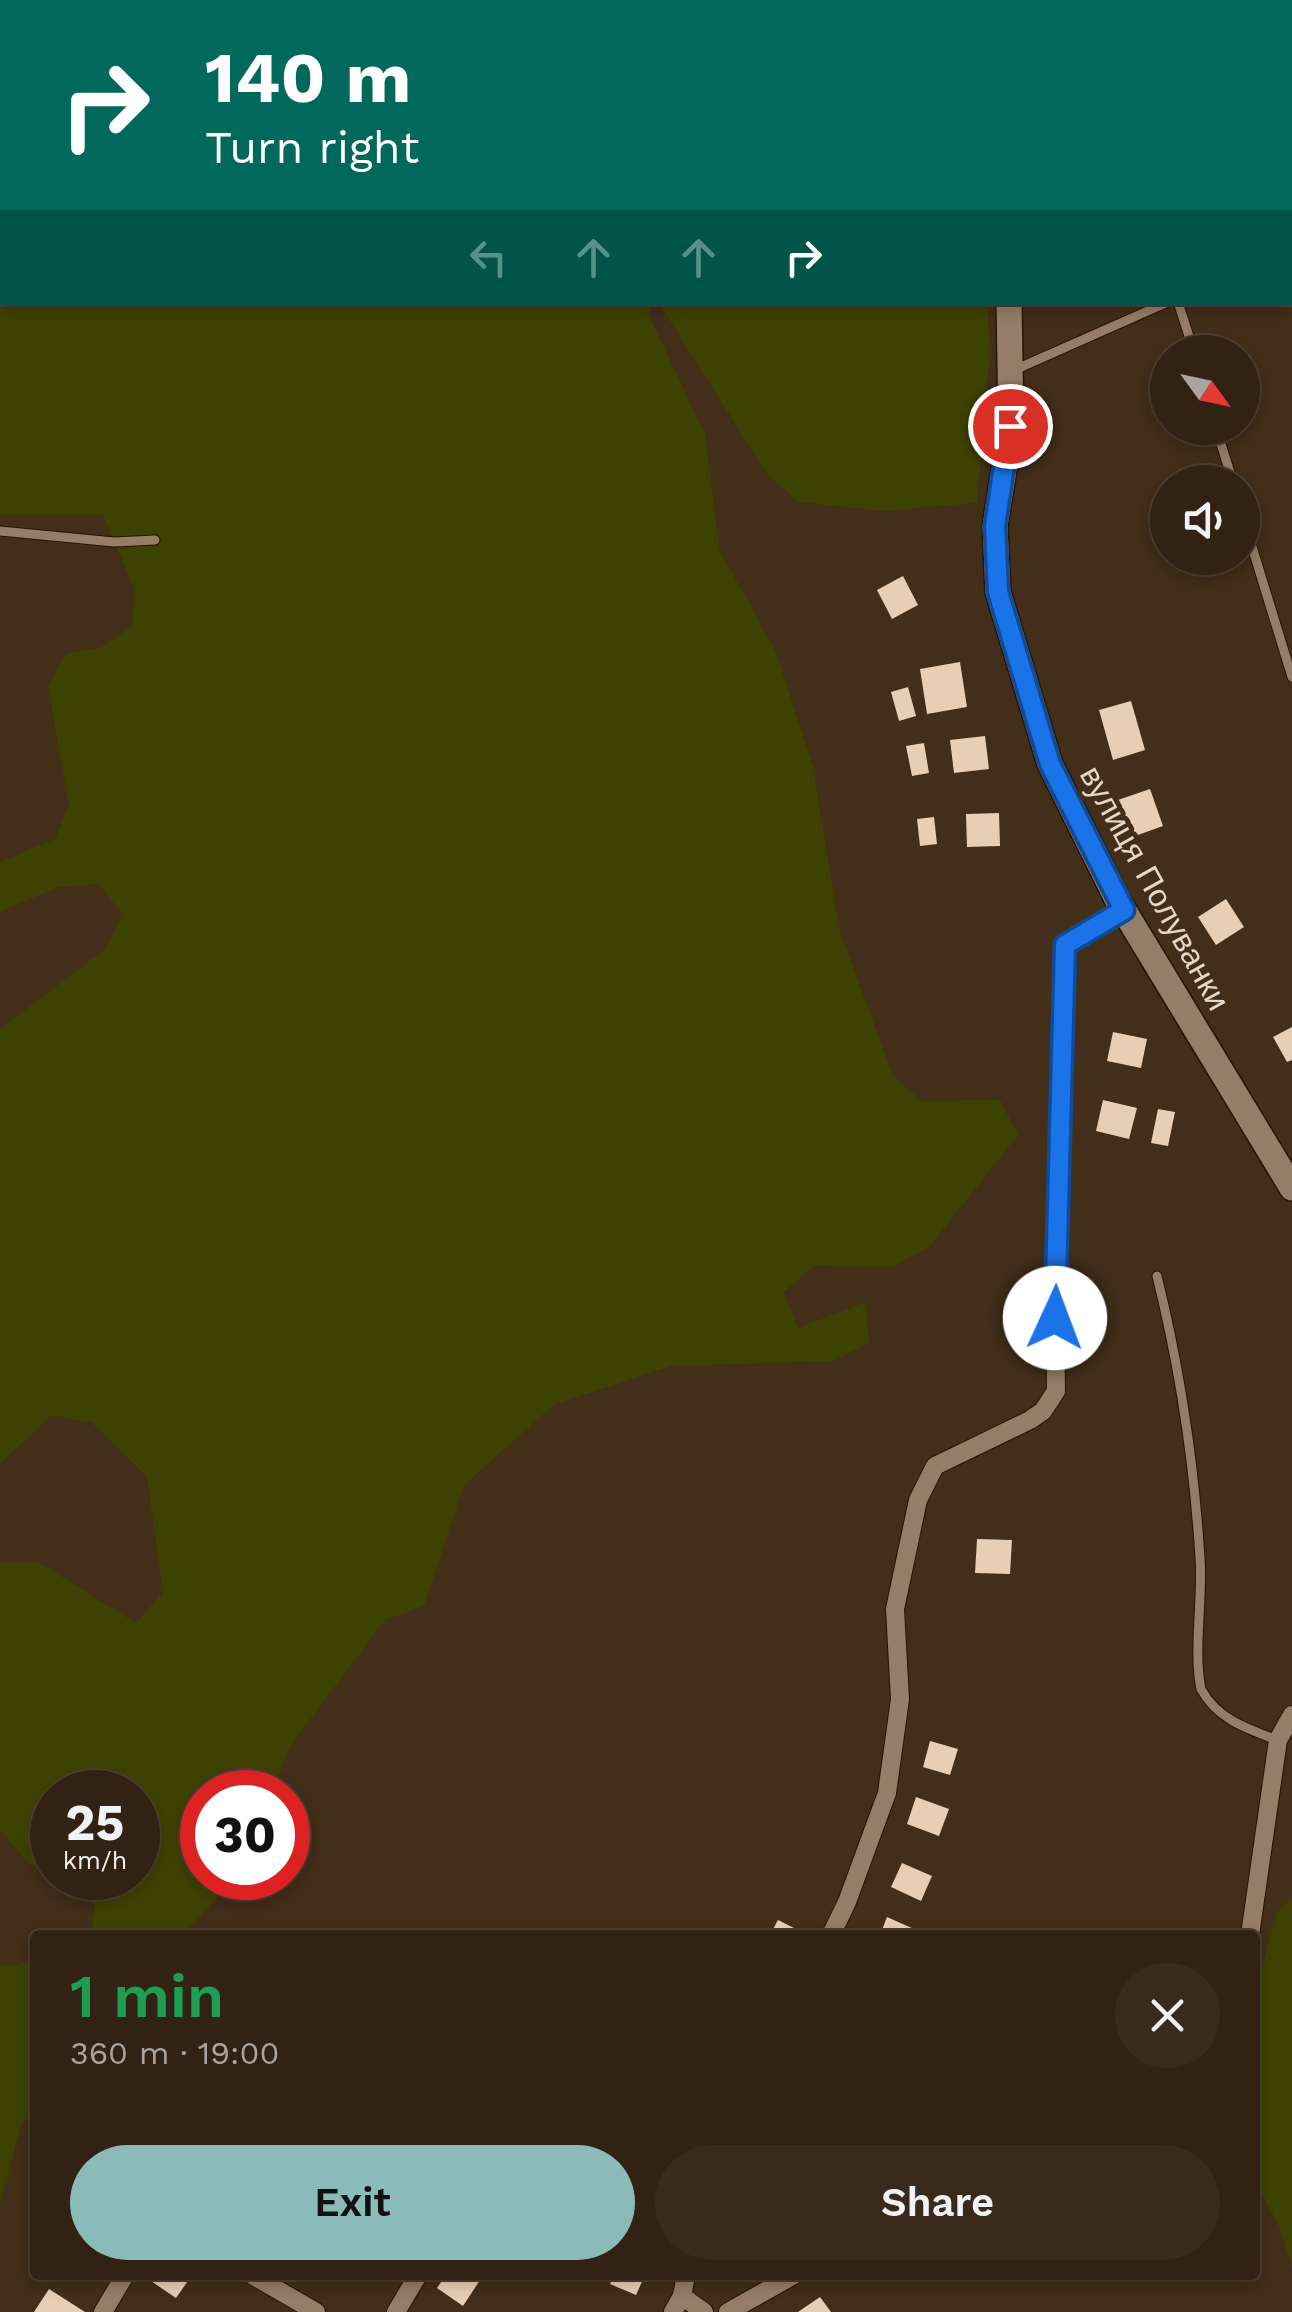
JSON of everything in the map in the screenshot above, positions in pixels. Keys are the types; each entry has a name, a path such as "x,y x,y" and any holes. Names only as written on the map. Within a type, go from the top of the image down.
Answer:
{"street":[{"name":"вулиця Полуванки","path":"1009,305 1010,426 995,526 998,592 1050,764 1124,910 1292,1188"},
{"path":"832,1930 887,1793 900,1699 895,1610 918,1500 935,1466 1030,1420 1043,1411 1056,1391 1065,945 1124,910"},
{"path":"1251,1930 1278,1740 1292,1715"},
{"path":"103,2312 121,2280"},
{"path":"261,2280 316,2312"},
{"path":"396,2312 415,2280"},
{"path":"728,2312 785,2280"},
{"path":"678,2304 704,2312"}],"lane":[{"path":"1010,372 1161,305"},
{"path":"1179,305 1189,335"},
{"path":"0,531 114,542 155,540"},
{"path":"1260,573 1292,677"},
{"path":"1156,1276 1178,1360 1193,1478 1201,1562 1201,1689 1206,1699 1240,1727 1278,1740"}],"green space":[{"path":"0,305 649,305 651,320 705,434 720,551 776,652 813,767 839,929 893,1076 921,1101 1000,1100 1018,1135 929,1247 893,1267 814,1266 784,1292 798,1328 866,1302 869,1343 834,1361 671,1366 555,1404 464,1485 424,1606 385,1620 288,1749 281,1770 180,1770 180,1900 215,1900 186,1930 92,1930 95,1904 89,1900 160,1900 160,1770 30,1770 30,1864 0,1830 0,1563 40,1563 136,1623 163,1592 147,1477 92,1423 52,1415 0,1464 0,1029 105,949 123,915 99,884 58,887 0,912 0,862 55,839 69,805 48,688 66,654 102,647 132,626 134,588 103,515 0,515"},
{"path":"660,305 987,305 990,352 977,503 883,511 798,502 767,474"},
{"path":"1292,1898 1292,2267 1279,2226 1260,2190 1260,1976 1277,1912"},
{"path":"30,1961 30,2116 21,2124 0,2205 0,1964 14,1966"}],"building":[{"path":"903,576 918,605 892,619 877,590"},
{"path":"960,662 967,707 927,714 920,669"},
{"path":"908,687 916,716 899,721 891,692"},
{"path":"1131,701 1145,750 1113,760 1099,710"},
{"path":"985,736 989,769 954,773 950,740"},
{"path":"924,743 929,773 912,776 906,746"},
{"path":"1150,789 1163,826 1124,840 1112,802"},
{"path":"999,813 1000,846 967,847 966,814"},
{"path":"934,817 937,844 920,846 917,819"},
{"path":"1226,899 1244,927 1216,945 1198,917"},
{"path":"1292,1027 1292,1060 1287,1062 1273,1037"},
{"path":"1113,1032 1147,1039 1141,1068 1107,1061"},
{"path":"1103,1100 1137,1108 1129,1139 1096,1131"},
{"path":"1158,1109 1175,1112 1168,1146 1151,1143"},
{"path":"977,1539 1012,1540 1010,1574 975,1573"},
{"path":"930,1741 958,1749 950,1775 923,1767"},
{"path":"916,1797 949,1809 939,1836 907,1824"},
{"path":"902,1863 932,1876 921,1901 891,1887"},
{"path":"887,1917 914,1929 914,1930 882,1930"},
{"path":"778,1920 798,1930 773,1930"},
{"path":"149,2280 189,2280 176,2298"},
{"path":"443,2280 480,2280 463,2306 437,2288"},
{"path":"612,2280 643,2280 636,2295 610,2284"},
{"path":"49,2289 85,2312 34,2312"},
{"path":"820,2297 831,2312 798,2312"}],"route":[{"path":"1010,426 995,526 998,592 1050,764 1124,910 1065,945 1055,1318"}]}
